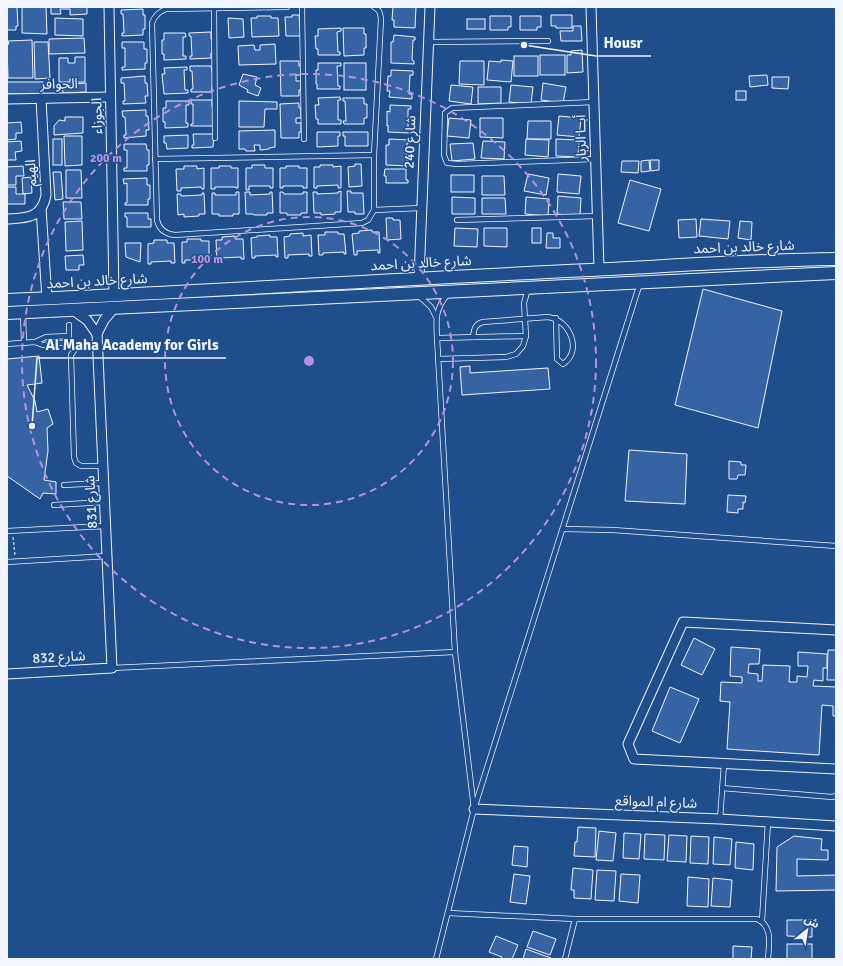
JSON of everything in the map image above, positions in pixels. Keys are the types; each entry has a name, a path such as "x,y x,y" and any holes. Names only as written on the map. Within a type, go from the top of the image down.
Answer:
{"main road":[{"name":"شارع خالد بن احمد","path":"7,313 73,310 114,302 419,278 699,264 836,259"},
{"name":"شارع خالد بن احمد","path":"7,300 47,298 114,302 416,294 836,273"}],"street":[{"name":"الجوزاء","path":"109,7 114,302"},
{"name":"شارع 240","path":"419,278 430,7"},
{"name":"أبــا الزبار","path":"591,7 599,269"},
{"name":"الحوافر","path":"7,99 110,97"},
{"name":"الهيم","path":"41,98 46,195 45,202 41,208 47,298"},
{"path":"7,219 30,217 36,214 41,208"},
{"name":"شارع 831","path":"112,668 97,334 114,302"},
{"path":"73,310 87,320 97,334"},
{"path":"836,630 683,622 628,744 634,759 836,769"},
{"name":"شارع 832","path":"7,674 112,668"},
{"name":"شارع ام المواقع","path":"474,809 720,819 836,826"}],"lane":[{"path":"287,7 166,9 157,14 154,18 152,23 157,220 161,229 170,234 362,223 368,220 374,210 374,155 381,19 378,9 374,7"},
{"path":"302,7 304,139"},
{"path":"214,8 215,138"},
{"path":"428,42 548,41"},
{"path":"594,102 452,108 445,113 444,155 447,163 458,164 595,159"},
{"path":"155,159 374,155"},
{"path":"374,210 421,208"},
{"path":"457,220 597,216"},
{"path":"436,959 474,809 640,283"},
{"path":"438,359 506,357 516,354 523,346 526,336 524,303 528,289"},
{"path":"449,292 443,300 436,316 438,359 455,652 474,809"},
{"path":"416,294 427,304 436,316"},
{"path":"24,312 24,343"},
{"path":"473,337 476,326 479,323 556,318 569,332 573,341 569,360 563,364 557,359 556,318"},
{"path":"69,325 69,342 74,349"},
{"path":"7,344 35,342 46,337 69,336"},
{"path":"437,338 526,336"},
{"path":"35,342 43,345 69,342"},
{"path":"97,346 80,347 74,349 71,355 75,460 76,463 81,466 103,466"},
{"path":"64,485 104,483"},
{"path":"54,505 105,502"},
{"path":"7,531 106,526"},
{"path":"563,529 621,531 836,546"},
{"path":"7,562 108,556"},
{"path":"112,668 455,652"},
{"path":"720,819 724,764"},
{"path":"722,788 832,797 836,796"},
{"path":"762,921 768,822"},
{"path":"448,912 575,919 752,918 762,921 768,929 768,959"},
{"path":"565,959 575,919"}],"path":[{"path":"13,531 15,561"}],"building":[{"path":"7,7 17,7 18,26 16,26 16,30 7,30"},
{"path":"22,7 46,7 47,34 22,33"},
{"path":"51,7 87,7 87,14 70,15 70,9 60,9 61,14 51,14"},
{"path":"393,7 416,7 415,28 394,27 394,20 392,20"},
{"path":"143,9 143,15 145,15 145,29 143,29 143,35 122,36 122,33 124,33 123,14 121,14 121,10"},
{"path":"292,15 299,15 301,36 286,36 285,17 292,17"},
{"path":"551,15 572,15 572,28 556,28 556,26 551,26"},
{"path":"257,16 271,16 271,18 278,18 279,36 252,37 251,18 257,18"},
{"path":"490,16 511,16 511,27 508,27 508,30 490,30"},
{"path":"520,16 541,16 541,27 537,27 537,30 520,30"},
{"path":"55,18 83,19 83,36 55,35"},
{"path":"228,18 243,19 244,37 229,38"},
{"path":"467,19 485,19 485,29 467,29"},
{"path":"573,26 581,26 582,41 561,41 560,31 573,31"},
{"path":"341,28 341,31 337,32 338,52 340,52 340,55 318,55 315,36 318,36 318,29"},
{"path":"343,28 364,28 364,34 366,34 366,48 364,48 364,55 344,56"},
{"path":"211,32 211,39 213,38 213,53 211,53 211,58 190,59 190,56 192,56 191,36 189,36 189,33"},
{"path":"164,33 185,33 186,37 183,37 183,56 186,56 186,59 164,60 164,54 162,54 162,40 164,40"},
{"path":"394,35 415,37 415,40 413,40 412,60 414,61 414,64 391,63 391,42 393,42"},
{"path":"84,38 85,53 49,54 49,39"},
{"path":"32,40 33,78 8,78 8,41"},
{"path":"34,42 48,42 50,78 35,79"},
{"path":"122,42 144,42 144,49 147,49 147,63 145,63 145,69 122,70 122,67 125,67 125,48 122,48"},
{"path":"275,44 276,64 239,65 238,46 254,45 255,50 260,50 260,45"},
{"path":"582,50 583,72 567,73 567,55 571,55 571,51"},
{"path":"540,55 565,55 565,75 540,75"},
{"path":"514,56 538,56 538,76 514,76"},
{"path":"75,57 85,57 85,82 73,82 73,79 70,79 70,82 59,82 59,58 68,58 68,63 75,63"},
{"path":"501,60 513,61 511,82 487,80 489,61 501,62"},
{"path":"280,61 299,61 299,66 301,66 301,75 296,75 296,81 301,81 299,96 281,96"},
{"path":"460,61 484,61 484,85 459,84"},
{"path":"318,63 341,63 341,66 337,66 338,86 340,86 340,89 317,89 316,70 318,70"},
{"path":"344,63 366,63 366,90 344,90"},
{"path":"190,66 211,66 214,86 212,86 212,92 191,92 191,89 193,89 192,71 190,71"},
{"path":"187,67 187,70 184,70 185,90 188,90 188,93 164,94 162,74 165,74 164,68"},
{"path":"391,70 413,71 413,75 410,75 409,94 412,94 412,99 389,97 390,91 387,91 388,76 391,76"},
{"path":"243,74 257,77 255,85 261,88 258,96 247,92 248,90 239,85"},
{"path":"767,75 768,85 750,87 749,76"},
{"path":"145,76 148,96 145,96 146,103 123,104 123,101 125,101 124,83 121,83 121,78"},
{"path":"772,77 789,77 788,89 772,88"},
{"path":"7,82 43,82 43,94 7,94"},
{"path":"86,83 86,92 63,93 62,85"},
{"path":"543,83 566,87 563,103 541,100"},
{"path":"451,85 473,87 471,104 449,101"},
{"path":"511,85 533,87 531,104 509,102"},
{"path":"478,87 501,87 501,103 478,104"},
{"path":"736,91 746,91 746,100 736,100"},
{"path":"340,97 341,100 338,100 338,120 341,120 341,124 318,124 315,105 319,105 318,98"},
{"path":"343,98 364,98 364,104 367,104 367,118 364,118 364,124 344,124 343,121 346,121 345,101 343,101"},
{"path":"191,100 212,100 212,106 214,106 213,126 191,126 191,124 193,124 193,104 191,104"},
{"path":"166,101 189,101 189,105 186,105 186,123 188,123 188,127 165,128 165,122 163,122 163,108 166,108"},
{"path":"239,101 277,102 277,109 265,109 264,127 239,127"},
{"path":"299,103 299,108 301,108 301,118 296,118 296,123 301,123 299,138 281,138 280,104"},
{"path":"390,105 411,106 411,109 408,109 408,129 410,129 410,133 388,132 387,111 390,112"},
{"path":"146,110 149,130 146,130 146,136 124,138 124,135 126,135 125,117 123,117 122,111"},
{"path":"559,116 581,118 579,137 557,135"},
{"path":"65,117 83,117 83,133 54,135 54,126 59,120 65,121"},
{"path":"449,118 471,120 469,138 447,136"},
{"path":"480,118 503,118 503,138 480,137"},
{"path":"528,121 551,121 551,139 527,139"},
{"path":"21,122 22,133 16,133 16,139 7,140 7,123"},
{"path":"275,130 275,147 260,150 260,145 254,145 255,151 239,149 239,131"},
{"path":"317,132 340,132 340,136 338,136 338,146 317,147"},
{"path":"343,132 368,132 368,146 345,146 345,136 343,136"},
{"path":"193,134 214,134 213,147 192,148 192,145 194,145"},
{"path":"188,135 188,148 167,149 166,143 164,143 164,136"},
{"path":"64,136 82,136 82,165 65,166"},
{"path":"53,139 62,139 62,165 53,165"},
{"path":"389,139 410,140 409,143 407,143 407,163 409,163 409,166 386,165 386,145 389,145"},
{"path":"526,139 549,140 548,157 525,155"},
{"path":"556,139 579,140 578,157 556,156"},
{"path":"21,141 22,151 15,152 16,160 7,160 7,142"},
{"path":"483,141 505,142 504,159 481,158"},
{"path":"473,143 475,159 452,161 450,144"},
{"path":"124,144 146,144 147,150 149,150 149,165 147,165 147,171 124,171 124,168 127,168 127,150 124,150"},
{"path":"649,160 650,171 641,172 641,161"},
{"path":"650,160 659,160 659,170 651,171"},
{"path":"622,161 639,161 638,173 621,172"},
{"path":"355,164 361,164 362,186 349,187 348,167 355,166"},
{"path":"252,165 265,165 265,168 273,168 273,188 270,188 270,186 249,186 249,190 246,190 246,168 252,168"},
{"path":"320,165 333,165 333,167 341,166 341,188 338,188 338,185 317,186 317,188 314,188 314,167 320,167"},
{"path":"23,166 24,176 16,176 16,185 7,185 7,167"},
{"path":"184,166 197,166 197,169 204,168 204,189 201,187 181,188 181,191 177,191 176,169 184,169"},
{"path":"219,166 231,166 231,168 238,168 238,188 215,187 215,189 211,189 211,168 219,168"},
{"path":"286,166 299,166 299,168 307,168 307,188 303,188 303,186 283,186 283,188 280,188 280,168 286,168"},
{"path":"385,169 406,169 406,180 408,180 408,183 386,183 386,176 384,176"},
{"path":"66,170 81,170 82,198 66,198"},
{"path":"53,172 61,172 63,199 55,200"},
{"path":"528,174 549,178 546,195 524,191"},
{"path":"558,174 581,176 579,194 557,192"},
{"path":"451,175 474,175 474,192 451,192"},
{"path":"482,176 504,176 505,195 482,195"},
{"path":"31,177 32,193 23,194 22,178"},
{"path":"147,178 147,185 150,185 150,199 148,199 148,205 125,205 125,203 127,203 127,183 124,184 123,179"},
{"path":"630,180 661,189 649,231 618,223"},
{"path":"7,187 16,187 16,194 25,194 25,204 7,204"},
{"path":"341,191 341,212 321,215 321,213 314,213 313,192 317,192 317,194 338,193"},
{"path":"347,191 351,191 351,193 363,193 364,214 348,212"},
{"path":"236,192 239,192 239,214 233,214 233,216 219,216 219,214 212,214 212,193 215,193 215,195 236,195"},
{"path":"245,192 250,192 250,195 270,194 270,192 272,192 273,213 267,213 267,215 246,214"},
{"path":"280,192 283,192 284,194 303,194 303,192 307,192 307,213 301,213 301,215 287,215 287,213 280,213"},
{"path":"202,193 204,193 205,214 184,217 184,214 178,215 177,194 181,194 181,196 202,195"},
{"path":"558,196 581,198 580,216 557,214"},
{"path":"452,197 475,198 475,214 452,214"},
{"path":"526,197 549,199 548,216 525,214"},
{"path":"482,198 505,198 506,214 482,214"},
{"path":"63,202 81,202 82,219 64,219"},
{"path":"125,213 148,213 148,219 151,219 151,227 127,227 127,217 125,217"},
{"path":"386,218 400,220 401,239 387,240"},
{"path":"696,219 697,237 679,238 678,220"},
{"path":"701,219 730,221 728,239 699,236"},
{"path":"82,221 83,250 66,251 65,222"},
{"path":"740,221 752,222 751,240 738,238"},
{"path":"455,228 478,229 477,247 454,246"},
{"path":"484,228 507,228 507,247 484,246"},
{"path":"532,228 541,228 541,243 532,243"},
{"path":"372,230 372,232 379,232 380,253 378,253 378,250 357,251 357,255 354,255 352,234 359,233 359,231"},
{"path":"325,232 338,232 338,234 344,234 346,254 344,254 344,252 323,253 323,255 319,255 318,235 325,235"},
{"path":"303,233 303,236 311,235 312,256 309,256 309,254 288,255 288,258 285,258 284,237 290,236 290,234"},
{"path":"547,233 553,233 553,238 560,238 560,248 546,248"},
{"path":"270,235 270,237 277,237 278,257 276,257 276,255 255,256 255,258 252,258 251,238"},
{"path":"235,236 235,239 243,239 244,259 241,259 241,257 220,258 220,261 217,261 216,240 222,240 222,237"},
{"path":"187,239 201,239 201,241 209,241 209,261 185,260 185,263 182,263 182,242 187,242"},
{"path":"154,240 167,240 167,243 174,243 175,263 171,263 171,261 151,262 151,264 148,264 148,244 154,243"},
{"path":"125,243 141,243 140,262 126,257"},
{"path":"83,255 84,265 79,265 79,270 66,270 65,256"},
{"path":"703,289 782,311 758,428 675,405"},
{"path":"39,356 42,383 27,385 35,401 37,412 48,409 53,424 47,428 48,451 44,480 56,482 56,494 43,493 40,499 7,476 7,359"},
{"path":"470,366 470,373 548,368 550,389 462,395 460,367"},
{"path":"629,450 687,454 685,504 625,501"},
{"path":"729,461 741,462 741,465 746,465 745,475 738,475 737,479 729,479"},
{"path":"728,495 746,496 745,503 743,502 743,509 738,509 738,513 727,512"},
{"path":"694,638 715,649 702,675 681,665"},
{"path":"731,647 760,649 759,664 749,664 748,673 758,674 758,681 762,681 763,665 790,666 789,682 797,682 797,676 807,677 808,666 798,666 798,652 827,654 827,668 823,668 823,681 814,680 813,686 836,687 836,716 833,716 833,706 822,705 819,755 727,749 730,702 720,701 721,682 742,683 742,677 730,676"},
{"path":"828,650 836,650 836,680 827,680"},
{"path":"670,687 699,699 680,743 652,731"},
{"path":"578,827 596,828 595,857 574,856"},
{"path":"599,831 616,833 613,861 596,860"},
{"path":"624,833 641,834 639,859 623,858"},
{"path":"645,834 665,835 664,860 644,859"},
{"path":"669,835 687,836 686,862 667,861"},
{"path":"691,836 709,837 708,864 690,863"},
{"path":"794,836 822,839 821,850 828,850 828,860 797,859 797,876 836,875 836,890 776,891 777,847"},
{"path":"714,837 732,839 730,865 713,864"},
{"path":"736,842 754,844 753,870 735,868"},
{"path":"514,846 528,847 527,867 512,865"},
{"path":"573,868 593,870 591,899 574,898 574,890 571,890"},
{"path":"597,870 616,871 614,901 595,900"},
{"path":"514,874 530,876 526,904 510,902"},
{"path":"621,874 640,875 638,903 619,901"},
{"path":"688,877 709,879 708,907 687,906"},
{"path":"713,878 732,880 730,907 711,906"},
{"path":"787,920 812,920 812,937 787,936"},
{"path":"533,931 556,939 550,955 527,947"},
{"path":"496,936 518,945 512,959 501,959 502,957 489,952"},
{"path":"787,944 812,944 812,959 787,959"},
{"path":"733,946 752,947 751,959 733,959"},
{"path":"526,949 551,958 523,959"}],"place":[{"name":"Housr","path":"524,45"},
{"name":"Al Maha Academy for Girls","path":"32,426"}]}
